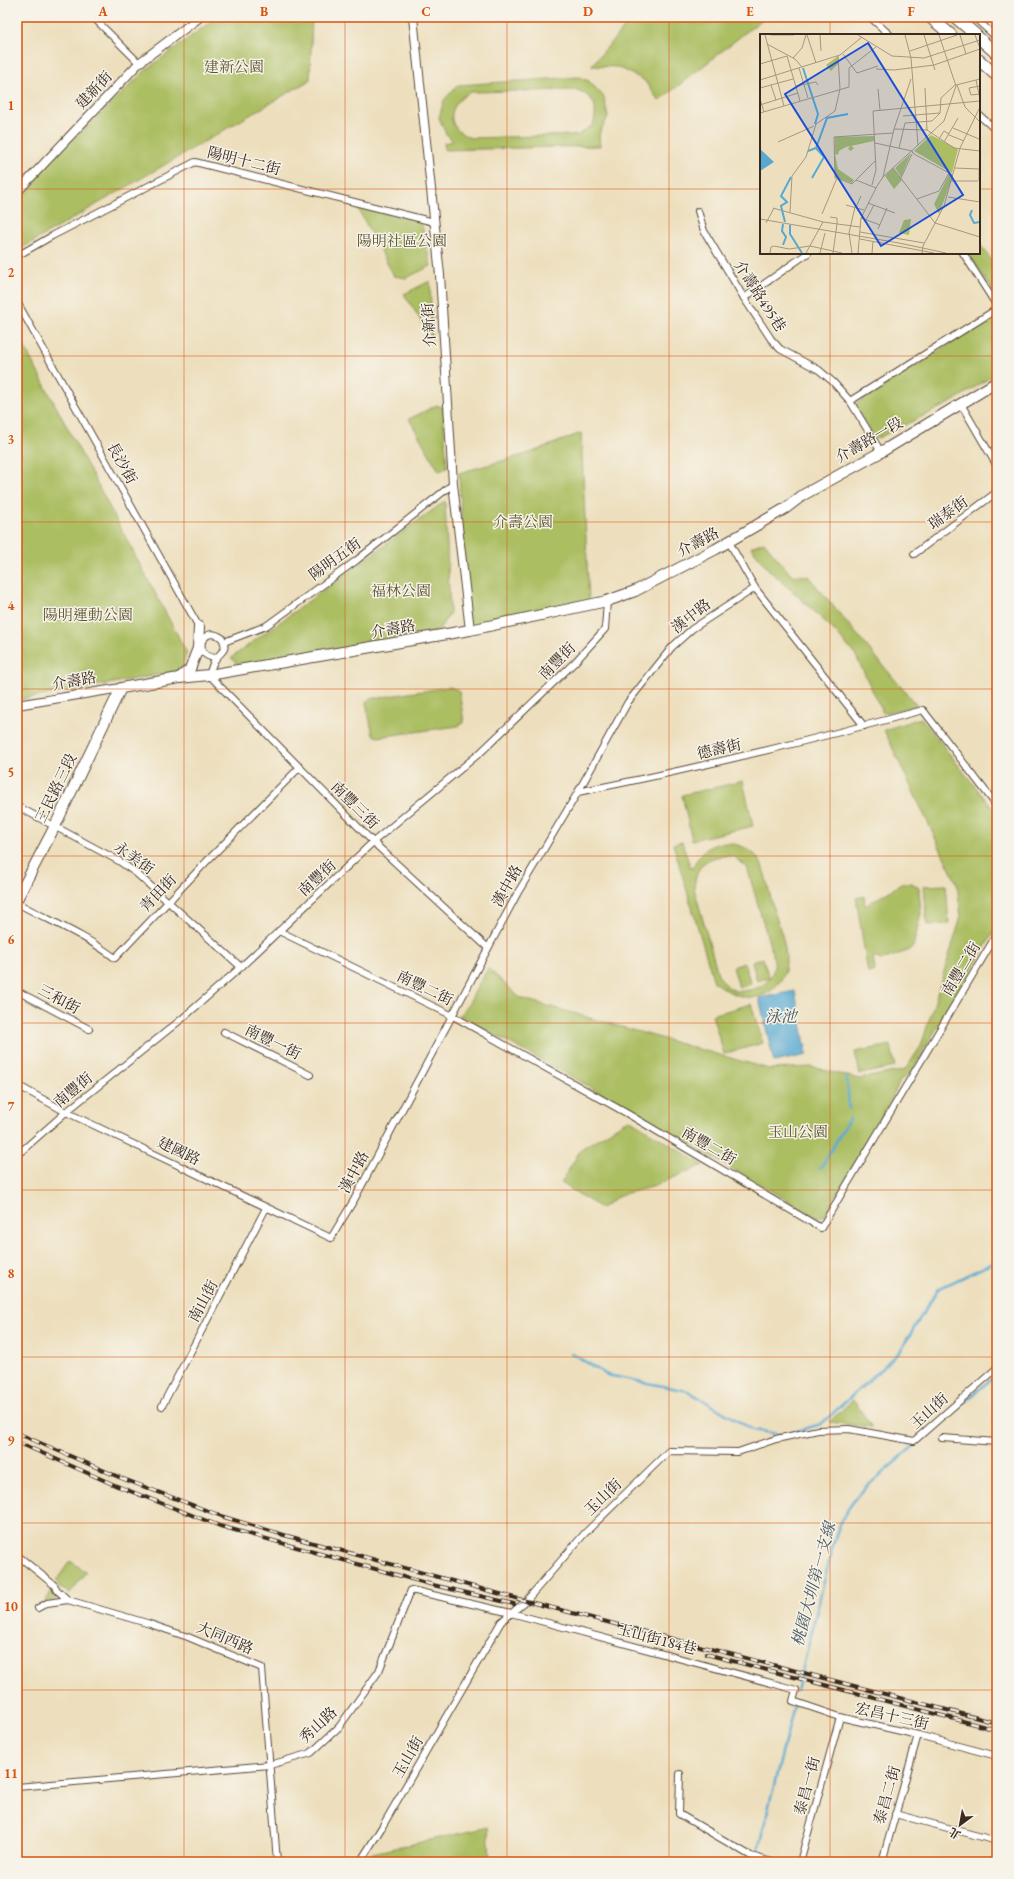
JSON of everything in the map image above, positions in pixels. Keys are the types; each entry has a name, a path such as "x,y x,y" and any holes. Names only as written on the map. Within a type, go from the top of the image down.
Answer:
{"highway":[{"path":"930,17 950,34"},
{"path":"956,17 975,34"},
{"path":"980,39 997,54"},
{"path":"980,61 997,76"}],"main road":[{"name":"介壽路一段","path":"757,525 786,508 803,495 880,452 997,382"},
{"name":"介壽路","path":"121,688 180,678 209,675 470,630 607,601 635,591 729,542 757,525"},
{"path":"180,678 190,669 198,648 199,627"},
{"name":"三民路三段","path":"17,899 121,688"}],"street":[{"path":"94,17 139,63"},
{"name":"建新街","path":"18,189 139,63 200,17"},
{"name":"介新街","path":"413,17 434,222 448,389 453,484 470,630"},
{"path":"870,17 889,34"},
{"path":"974,17 997,38"},
{"path":"980,116 997,131"},
{"name":"陽明十二街","path":"17,256 65,229 195,162 434,222"},
{"name":"介壽路495巷","path":"698,211 704,231 744,298 771,339 780,349 819,370 833,382 850,401 880,452"},
{"path":"744,298 807,254"},
{"path":"850,401 997,308 964,254"},
{"name":"長沙街","path":"17,302 205,637"},
{"path":"961,404 997,466"},
{"name":"陽明五街","path":"224,642 266,626 357,560 453,484"},
{"name":"瑞泰街","path":"914,554 997,492"},
{"path":"729,542 755,588 864,726"},
{"name":"漢中路","path":"331,1238 354,1200 488,948 628,702 648,675 672,647 692,629 755,588"},
{"name":"南豐街","path":"17,1155 66,1112 175,1025 241,967 373,842 481,752 575,662 604,630 607,601"},
{"path":"209,675 216,658 223,652 224,642 218,635 208,634 202,641 202,651 205,655 216,658"},
{"name":"南豐三街","path":"209,675 373,842 488,948"},
{"name":"介壽路","path":"17,706 121,688"},
{"name":"德壽街","path":"578,792 752,755 923,710 997,806"},
{"name":"青田街","path":"17,903 63,928 94,942 115,958 300,767"},
{"name":"永美街","path":"17,806 119,861 241,967"},
{"name":"南豐二街","path":"279,931 453,1016 621,1110 820,1228 997,934"},
{"name":"三和街","path":"17,991 89,1030"},
{"name":"南豐一街","path":"224,1032 310,1075"},
{"name":"建國路","path":"17,1085 66,1112 331,1238"},
{"name":"南山街","path":"162,1406 266,1208"},
{"name":"玉山街","path":"360,1862 382,1827 501,1622 526,1601 585,1533 669,1451 738,1452 776,1439 818,1430 848,1429 914,1441 997,1368"},
{"path":"942,1438 997,1442"},
{"path":"17,1555 54,1584 57,1590 68,1600"},
{"name":"秀山路","path":"17,1787 270,1765 311,1753 339,1727 379,1671 410,1590 511,1613"},
{"name":"大同西路","path":"38,1608 47,1603 68,1600 150,1624 188,1637 262,1668 277,1862"},
{"name":"玉山街184巷","path":"511,1613 796,1690"},
{"name":"宏昌十三街","path":"796,1690 795,1702 840,1717 918,1734 997,1756"},
{"name":"泰昌一街","path":"800,1862 840,1717"},
{"name":"泰昌二街","path":"882,1862 918,1734"},
{"path":"680,1774 679,1814 756,1857 772,1862"},
{"path":"895,1814 997,1841"}],"green space":[{"name":"建新公園","path":"217,17 312,17 310,80 17,251 17,193 147,69"},
{"path":"633,17 765,17 659,101 644,80 618,67 591,66"},
{"path":"579,77 589,81 604,97 608,117 599,134 600,146 445,150 444,143 453,141 446,134 439,118 444,100 458,85","holes":["578,90 592,100 595,113 593,125 578,135 471,138 462,134 453,122 453,110 462,97 470,92"]},
{"name":"陽明社區公園","path":"357,207 421,221 431,266 406,278 394,276"},
{"path":"980,245 989,256 994,268 996,275 997,297 969,254 980,254"},
{"path":"430,281 432,338 404,294"},
{"path":"996,315 997,373 952,402 876,439 854,405"},
{"name":"陽明運動公園","path":"17,333 187,653 180,671 17,700"},
{"path":"437,405 443,408 447,468 439,471 409,419"},
{"name":"介壽公園","path":"581,433 589,602 467,627 459,473 530,453"},
{"name":"福林公園","path":"445,501 450,613 437,632 242,668 231,658"},
{"path":"764,542 791,575 808,576 917,706 883,713 856,656 831,627 767,568 751,547"},
{"path":"449,687 459,690 464,722 458,726 378,737 373,735 366,703 369,699"},
{"name":"玉山公園","path":"921,718 997,814 997,927 909,1075 901,1079 890,1102 825,1215 818,1218 585,1084 459,1015 467,1006 488,968 520,998 769,1069 812,1067 859,1079 905,1070 921,1046 961,917 957,884 884,730"},
{"path":"743,781 753,826 692,840 682,795"},
{"path":"682,842 691,869 707,849 714,845 726,843 751,851 760,861 786,955 785,970 781,980 767,993 759,996 743,997 728,991 714,982 673,844","holes":["733,856 747,867 774,960 771,976 764,984 754,989 741,991 733,990 727,986 718,974 694,888 697,875 702,865 717,857"]},
{"path":"903,883 912,883 919,888 921,913 913,947 910,950 882,960 873,957 875,971 868,973 856,898 864,896 865,906"},
{"path":"946,885 949,924 927,925 924,886"},
{"path":"763,958 769,978 757,981 752,962"},
{"path":"744,963 751,984 739,988 733,967"},
{"path":"751,1004 763,1043 724,1054 712,1015"},
{"path":"891,1045 895,1067 860,1074 855,1052"},
{"path":"629,1119 703,1165 652,1187 623,1194 601,1208 561,1183 581,1149"},
{"path":"853,1400 872,1427 829,1422"},
{"path":"70,1561 86,1572 70,1593 60,1588 56,1581"},
{"path":"53,1590 62,1598 44,1603"},
{"path":"488,1827 490,1862 364,1862 368,1854"}],"water":[{"name":"泳池","path":"795,991 807,1055 774,1062 759,998"}],"waterway":[{"path":"847,1078 849,1109"},
{"path":"820,1169 850,1118"},
{"path":"571,1353 607,1375 688,1391 753,1430 784,1435 821,1424 900,1351 938,1289 997,1261"},
{"name":"桃園大圳第一支線","path":"797,1691 834,1541 842,1519 849,1507 864,1489 997,1374"},
{"name":"桃園大圳第一支線","path":"755,1862 795,1702"}],"railway":[{"path":"17,1433 121,1478 224,1517 284,1535 526,1601 997,1723"},
{"path":"17,1442 117,1486 220,1526 433,1585 514,1604"},
{"path":"706,1654 997,1730"}]}
